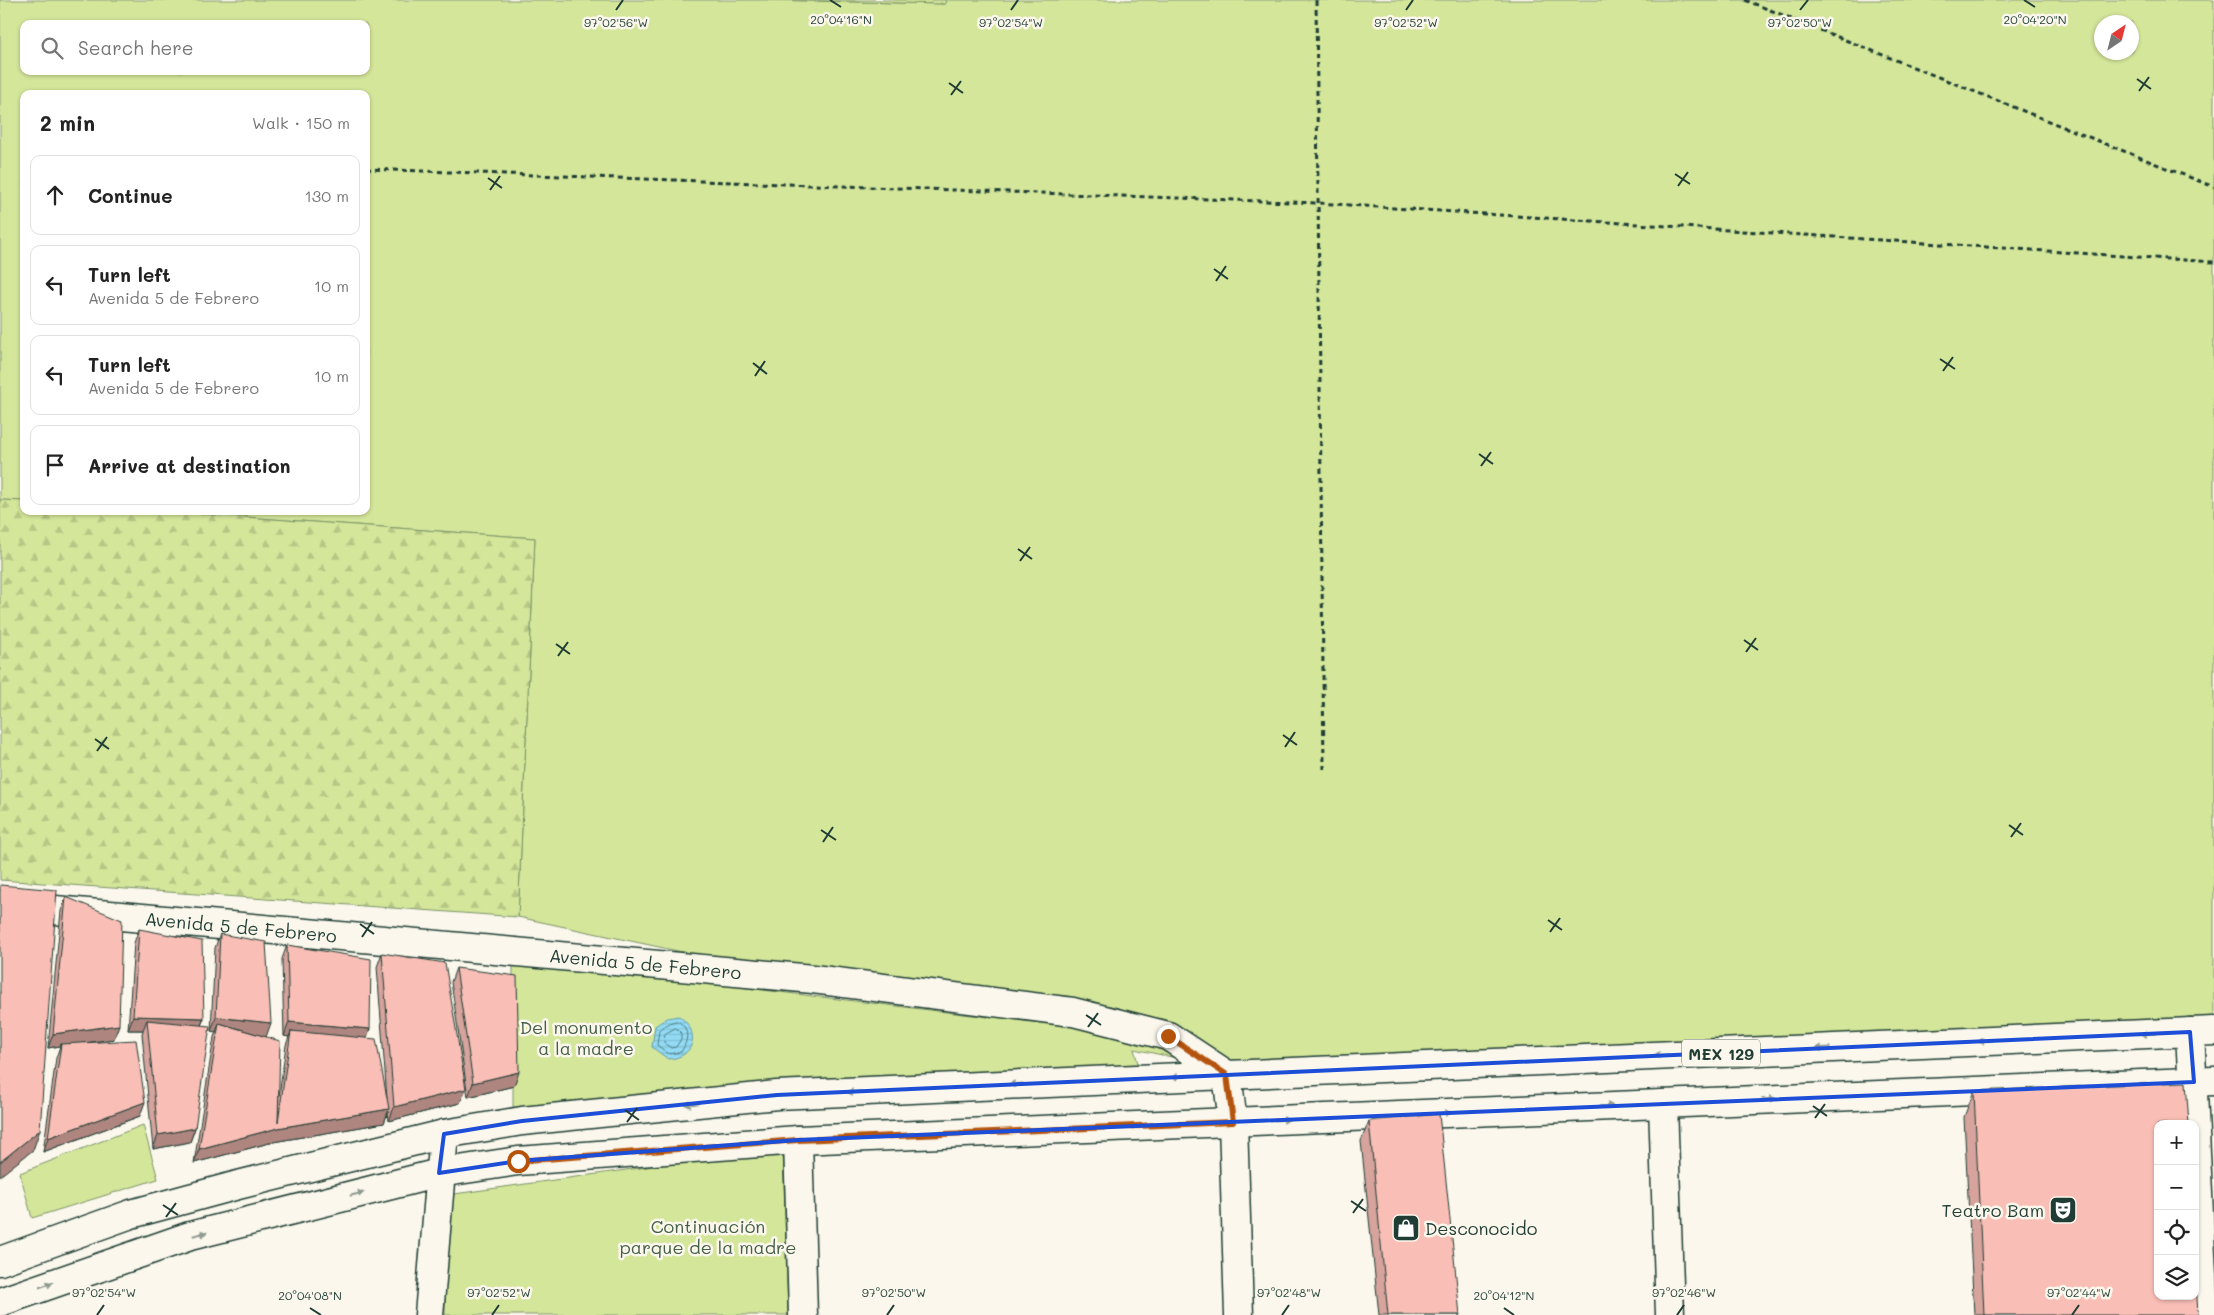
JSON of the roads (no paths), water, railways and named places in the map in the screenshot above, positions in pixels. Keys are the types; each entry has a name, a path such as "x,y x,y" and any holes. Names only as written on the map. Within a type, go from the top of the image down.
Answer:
{"main road":[{"name":"Avenida 5 de Febrero","path":"0,905 813,979 1072,1012 1168,1036 1227,1075"},
{"name":"MEX 129","path":"0,1261 131,1214 238,1185 444,1134 522,1121 777,1095 2202,1031"},
{"path":"2202,1031 2204,1082 2204,1315"},
{"path":"1227,1075 1233,1122 1239,1315"},
{"path":"0,1302 190,1236 439,1173 518,1161 798,1140 2204,1082"},
{"path":"1663,1104 1670,1315"},
{"path":"429,1315 439,1173 444,1134"},
{"path":"798,1140 803,1315"}],"water":[{"path":"679,1016 690,1029 692,1043 684,1054 668,1059 652,1047 655,1026 667,1018"}],"place":[{"name":"Teatro Bam","path":"2063,1210"},
{"name":"Desconocido","path":"1406,1228"}],"park label":[{"name":"Del monumento a la madre","path":"586,1037"},
{"name":"Continuación parque de la madre","path":"708,1236"}]}
